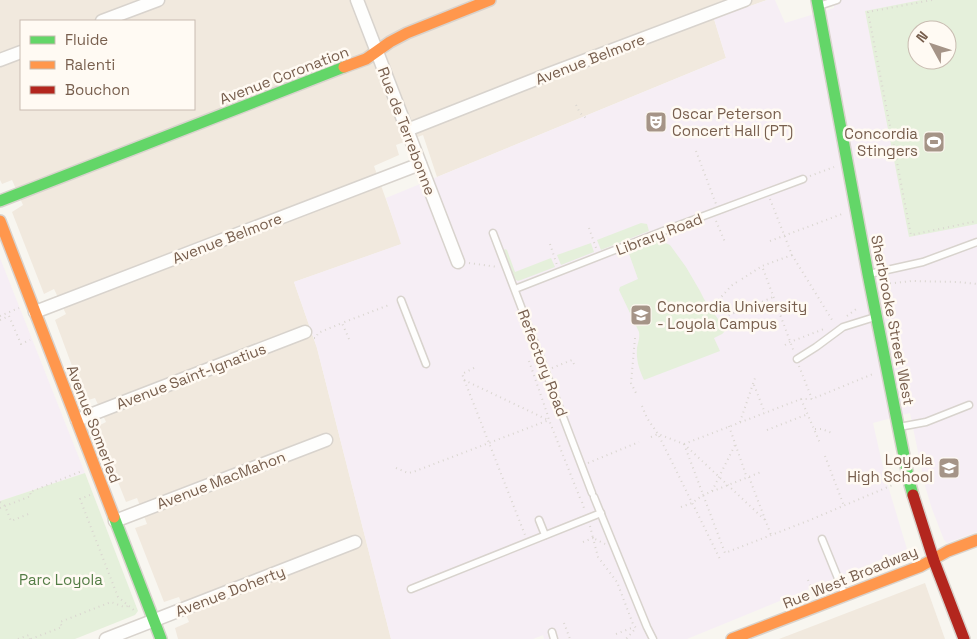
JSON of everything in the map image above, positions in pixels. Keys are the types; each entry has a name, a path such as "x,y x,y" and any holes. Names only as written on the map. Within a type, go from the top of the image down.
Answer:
{"street":[{"path":"105,20 158,0"},
{"name":"Rue de Terrebonne","path":"357,0 420,164 463,262"},
{"name":"Avenue Coronation","path":"0,201 366,59 390,42 416,29 490,0"},
{"name":"Avenue Belmore","path":"407,130 745,0"},
{"name":"Sherbrooke Street West","path":"818,3 906,468 914,502 964,639"},
{"path":"0,60 20,52"},
{"name":"Avenue Belmore","path":"35,312 420,164"},
{"name":"Avenue Somerled","path":"0,221 161,639"},
{"name":"Avenue Saint-Ignatius","path":"77,420 308,335"},
{"name":"Avenue MacMahon","path":"116,521 326,440"},
{"name":"Rue West Broadway","path":"732,639 921,566 948,551 977,540"},
{"name":"Avenue Doherty","path":"106,639 355,542"}],"lane":[{"path":"818,3 837,0"},
{"name":"Library Road","path":"515,289 803,179"},
{"name":"Refectory Road","path":"493,234 593,495 653,639"},
{"path":"868,274 924,262 977,242"},
{"path":"401,300 426,364"},
{"path":"797,359 843,328 877,317"},
{"path":"898,427 926,422 969,405"},
{"path":"410,588 601,513"},
{"path":"540,520 545,535"},
{"path":"822,539 845,595"}],"path":[{"path":"932,0 868,12 910,235 977,221"},
{"path":"576,105 580,113 587,118"},
{"path":"696,151 718,210"},
{"path":"803,179 834,167"},
{"path":"767,192 792,255 836,325"},
{"path":"770,241 843,213"},
{"path":"716,221 725,242"},
{"path":"589,228 596,248"},
{"path":"550,244 556,263"},
{"path":"742,280 762,266 792,255"},
{"path":"463,262 506,268"},
{"path":"762,266 812,399"},
{"path":"885,284 912,281 977,284"},
{"path":"715,304 731,286 738,282"},
{"path":"753,306 773,298"},
{"path":"308,335 316,338 318,333 389,305"},
{"path":"0,320 23,307"},
{"path":"724,317 746,308"},
{"path":"0,316 9,314"},
{"path":"9,314 21,344 34,338"},
{"path":"342,323 349,339"},
{"path":"785,345 826,328"},
{"path":"635,338 632,384 637,395"},
{"path":"550,368 572,360 575,366"},
{"path":"529,361 549,420 580,498"},
{"path":"474,368 462,374 526,537"},
{"path":"534,375 539,373"},
{"path":"684,444 801,399 812,399 874,373"},
{"path":"740,422 755,378"},
{"path":"464,380 549,420"},
{"path":"754,383 765,412"},
{"path":"801,399 820,443"},
{"path":"642,406 647,418 658,434 720,559"},
{"path":"766,430 808,414"},
{"path":"396,468 413,472 549,420"},
{"path":"729,426 771,535"},
{"path":"814,429 822,429 832,433"},
{"path":"651,437 658,434 684,444 765,520"},
{"path":"582,465 639,442"},
{"path":"684,444 725,553 895,484"},
{"path":"712,491 735,445"},
{"path":"825,456 844,506"},
{"path":"0,508 31,496 30,492 85,470"},
{"path":"681,507 712,491 761,472"},
{"path":"94,493 80,499 118,597 139,614"},
{"path":"0,502 5,506 11,521 31,514"},
{"path":"582,502 586,514"},
{"path":"810,520 812,524"},
{"path":"589,524 598,557 617,582 634,627 636,627 626,639"},
{"path":"583,542 593,538 607,544"},
{"path":"808,580 814,594"},
{"path":"18,639 29,635 31,639 62,627 60,622 111,602 124,607 128,606"},
{"path":"564,623 570,639"},
{"path":"616,634 634,627"}],"shaded area":[{"path":"0,0 767,0 714,19 726,58 437,177 423,135 396,145 399,155 374,166 402,244 294,282 317,348 391,639 178,639 175,628 189,622 179,597 164,602 135,528 147,524 137,498 126,502 96,427 106,422 95,398 85,401 55,320 66,314 54,289 44,294 12,212 23,205 12,180 2,184 0,180"},
{"name":"Concordia University - Loyola Campus","path":"767,0 775,0 785,23 834,8 834,0 977,0 977,532 947,543 944,540 925,486 910,413 873,423 885,476 907,549 687,639 544,639 543,635 533,639 391,639 317,348 294,282 401,244 386,198 726,58 714,19"},
{"path":"0,258 85,473 0,501"},
{"path":"925,583 945,639 779,639"}],"green space":[{"name":"Concordia Stingers","path":"921,0 977,0 977,224 909,237 865,11"},
{"path":"641,223 647,224 649,231 601,250 597,240"},
{"path":"657,239 670,245 686,267 725,331 714,338 720,351 644,380 637,357 639,332 619,290 620,287 638,279 628,251"},
{"path":"591,243 594,252 561,265 557,255"},
{"path":"505,249 515,272 551,258 555,267 518,281 514,279 503,251"},
{"name":"Parc Loyola","path":"85,473 138,611 135,615 75,639 0,639 0,501"}],"traffic: fast":[{"path":"817,0 868,274 913,495"},
{"path":"0,201 344,67"},
{"path":"114,517 161,639"}],"traffic: slow":[{"path":"344,67 366,59 390,42 407,33 490,0"},
{"path":"0,221 114,517"},
{"path":"732,639 921,566 948,551 977,540"}],"traffic: jam":[{"path":"913,495 934,561 964,639"}],"place":[{"name":"Oscar Peterson Concert Hall (PT)","path":"656,122"},
{"name":"Concordia Stingers","path":"934,142"},
{"name":"Concordia University - Loyola Campus","path":"641,315"},
{"name":"Loyola High School","path":"949,468"}]}
